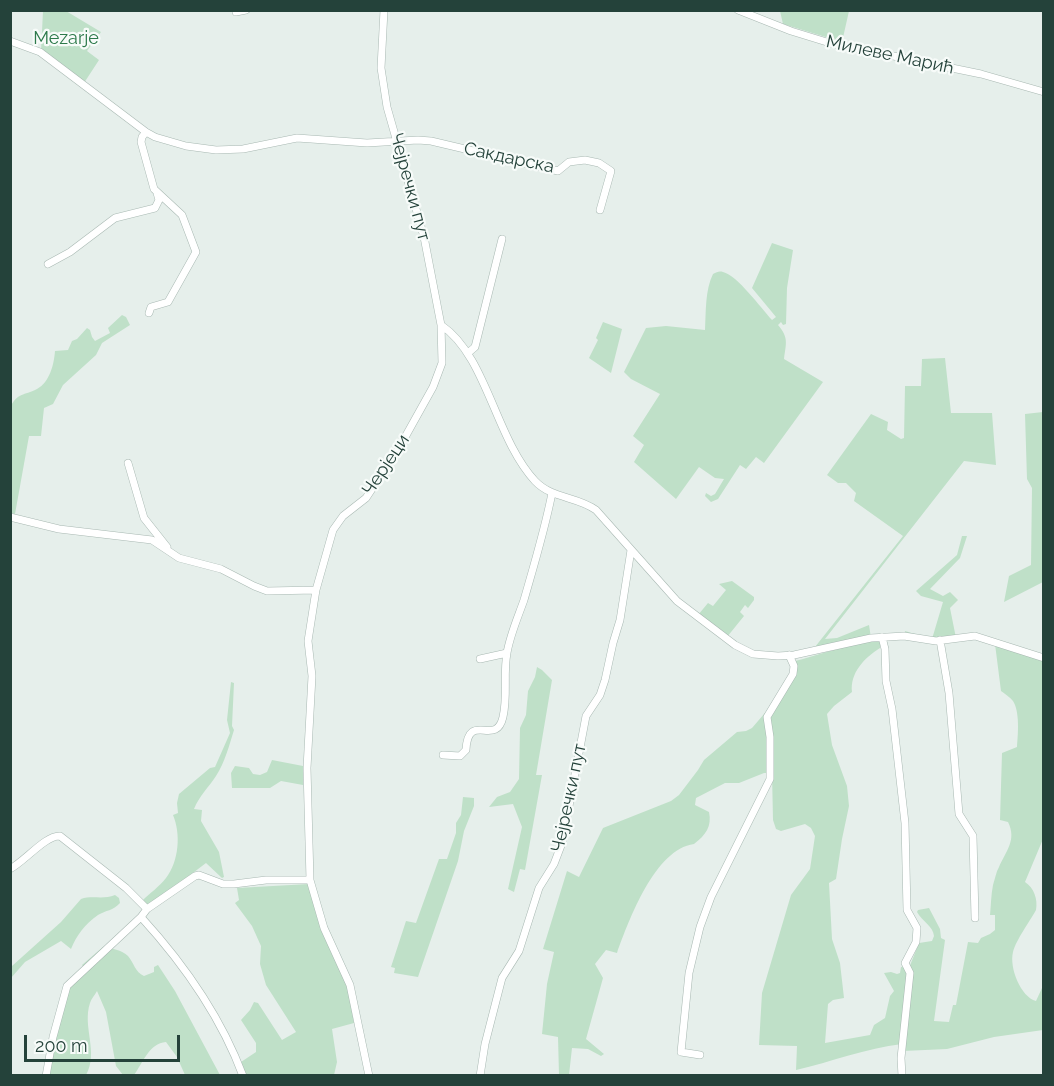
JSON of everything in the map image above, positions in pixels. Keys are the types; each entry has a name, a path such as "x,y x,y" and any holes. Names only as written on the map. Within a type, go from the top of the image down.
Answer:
{"street":[{"path":"236,12 246,10"},
{"name":"Чејречки пут","path":"384,10 381,68 387,108 429,259 441,325"},
{"name":"Милеве Мaрић","path":"738,10 791,31 830,43 981,74 1044,93"},
{"path":"10,41 40,52 146,132 178,144 216,150 243,148 297,138 367,143 398,142"},
{"path":"146,132 142,137 142,150 150,181 158,193 182,215 196,252 168,302 151,307 149,313"},
{"name":"Сакдарска","path":"398,142 431,141 558,171 572,161 585,159 599,162 611,171 600,210"},
{"path":"48,264 70,252 115,218 155,207 159,200 158,193"},
{"path":"468,353 475,347 502,239"},
{"path":"441,325 453,333 468,353 514,449 532,478 552,493 587,504 596,510 677,600 735,645 759,655 789,655 810,652 858,639 910,636 930,641 975,636 1044,658"},
{"name":"Черјеци","path":"369,1076 350,985 324,928 310,880 307,768 312,676 308,649 316,590 328,545 338,521 366,498 399,448 433,387 442,363 441,325"},
{"path":"128,463 144,518 172,554"},
{"path":"443,755 460,756 466,750 467,737 470,733 477,730 495,730 500,726 505,710 507,653 547,521 552,493"},
{"path":"10,517 60,529 146,538 172,554 221,569 267,591 316,590"},
{"name":"Чејречки пут","path":"480,1076 485,1044 502,978 519,951 539,888 554,864 562,843 586,716 600,695 605,680 620,620 631,550"},
{"path":"882,637 905,823 907,910 917,928 916,942 905,963 910,973 901,1061 902,1076"},
{"path":"940,640 949,693 959,814 973,836 975,918"},
{"path":"480,659 507,653"},
{"path":"699,1055 681,1052 692,952 711,897 770,779 771,743 767,717 793,674 794,666 789,655"},
{"path":"10,869 20,864 52,836 60,836 126,888 147,909"},
{"path":"46,1076 52,1036 67,986 147,909 199,875 223,884 266,880 310,880"},
{"path":"141,917 165,943 196,986 231,1046 243,1076"}],"green space":[{"name":"Mezarje","path":"43,11 66,11 101,32 87,51 99,60 84,83 41,51"},
{"path":"780,11 849,11 842,42 783,24"},
{"path":"772,243 793,250 787,288 786,324 783,325 781,322 778,325 785,337 784,359 823,382 764,463 756,457 746,469 740,465 718,499 711,502 705,496 706,493 711,496 715,494 724,479 715,478 699,467 676,499 634,462 644,445 633,436 660,394 631,379 624,372 646,328 666,326 705,330 706,301 713,274 717,272 729,274 772,320 776,317 752,288"},
{"path":"122,315 126,317 130,325 102,343 96,355 63,385 53,404 44,408 41,436 29,436 15,514 11,513 10,407 19,397 37,389 45,382 52,367 55,351 68,350 72,341 87,328 95,341 110,333 108,328"},
{"path":"603,322 622,329 611,373 589,358 598,340 596,338"},
{"path":"945,358 951,413 992,413 996,465 964,461 825,639 837,638 869,625 871,638 811,652 903,536 854,501 856,493 846,483 838,483 827,475 871,414 888,422 887,430 901,439 904,438 905,386 921,386 922,359"},
{"path":"1043,412 1043,582 1004,602 1009,576 1031,565 1032,488 1027,479 1025,414"},
{"path":"962,536 967,536 960,558 930,589 943,596 950,592 958,600 950,608 956,638 932,641 904,636 905,631 932,639 943,602 921,596 916,591 957,555"},
{"path":"732,581 754,597 754,600 748,608 745,605 740,612 744,616 727,637 698,615 708,603 713,606 726,590 719,584"},
{"path":"880,641 880,648 864,661 856,672 852,692 827,714 832,745 847,786 849,806 836,879 829,883 832,939 840,963 844,998 833,1000 828,1004 825,1043 870,1035 874,1025 885,1018 890,996 894,991 884,973 897,974 900,973 901,967 909,968 919,943 932,941 934,936 932,929 917,912 918,910 929,908 940,929 941,938 945,940 934,1021 949,1022 953,1005 956,1005 968,942 978,943 981,938 995,930 995,915 990,915 992,889 997,871 1011,840 1008,822 1000,820 1002,753 1017,747 1018,717 1012,700 1001,691 995,644 1043,661 1043,839 1025,882 1036,898 1036,910 1017,942 1012,959 1017,981 1026,994 1036,1001 1043,989 1043,1030 994,1037 947,1049 903,1051 902,1044 889,1046 796,1070 797,1046 759,1045 762,993 791,895 810,869 815,836 811,828 805,824 781,831 776,829 773,820 772,773 764,773 739,783 725,783 696,798 695,805 709,812 710,822 707,830 694,844 680,849 667,858 645,888 636,905 617,953 606,950 595,964 603,978 586,1039 604,1054 601,1056 588,1049 572,1048 569,1075 559,1075 558,1037 542,1034 547,984 554,952 543,949 567,871 579,877 603,828 671,801 679,795 704,760 737,732 752,728 770,707 792,670 791,662 846,647"},
{"path":"537,667 552,680 536,775 542,775 525,870 520,869 514,892 508,889 522,827 513,804 489,807 497,797 510,792 519,779 520,728 526,715 528,691"},
{"path":"231,682 234,683 232,726 234,730 219,771 194,809 202,810 201,821 219,852 224,877 222,878 206,863 148,907 142,901 166,878 174,864 178,839 173,815 178,813 179,794 210,768 215,767 230,733 227,720"},
{"path":"272,760 303,766 303,785 281,781 270,788 232,788 231,773 235,766 249,768 253,774 260,775 267,772"},
{"path":"463,797 474,798 474,806 464,831 458,861 418,977 394,973 395,968 391,967 406,921 416,923 439,859 447,859 456,833 456,823 461,815"},
{"path":"309,884 320,923 348,988 354,1023 332,1029 337,1062 334,1075 246,1075 241,1062 256,1052 256,1043 241,1020 254,1002 258,1003 282,1040 296,1032 266,985 260,964 261,946 252,926 235,903 239,900 237,888"},
{"path":"115,895 119,898 120,903 89,922 78,935 71,949 61,941 25,962 11,978 11,965 61,922 81,899"},
{"path":"103,947 126,954 144,976 154,972 154,967 158,965 175,991 220,1075 185,1075 177,1057 166,1042 155,1046 147,1054 134,1075 123,1075 116,1066 106,1012 97,991 88,1012 91,1057 86,1075 48,1076 55,1037 71,984 86,970 82,965"}]}
